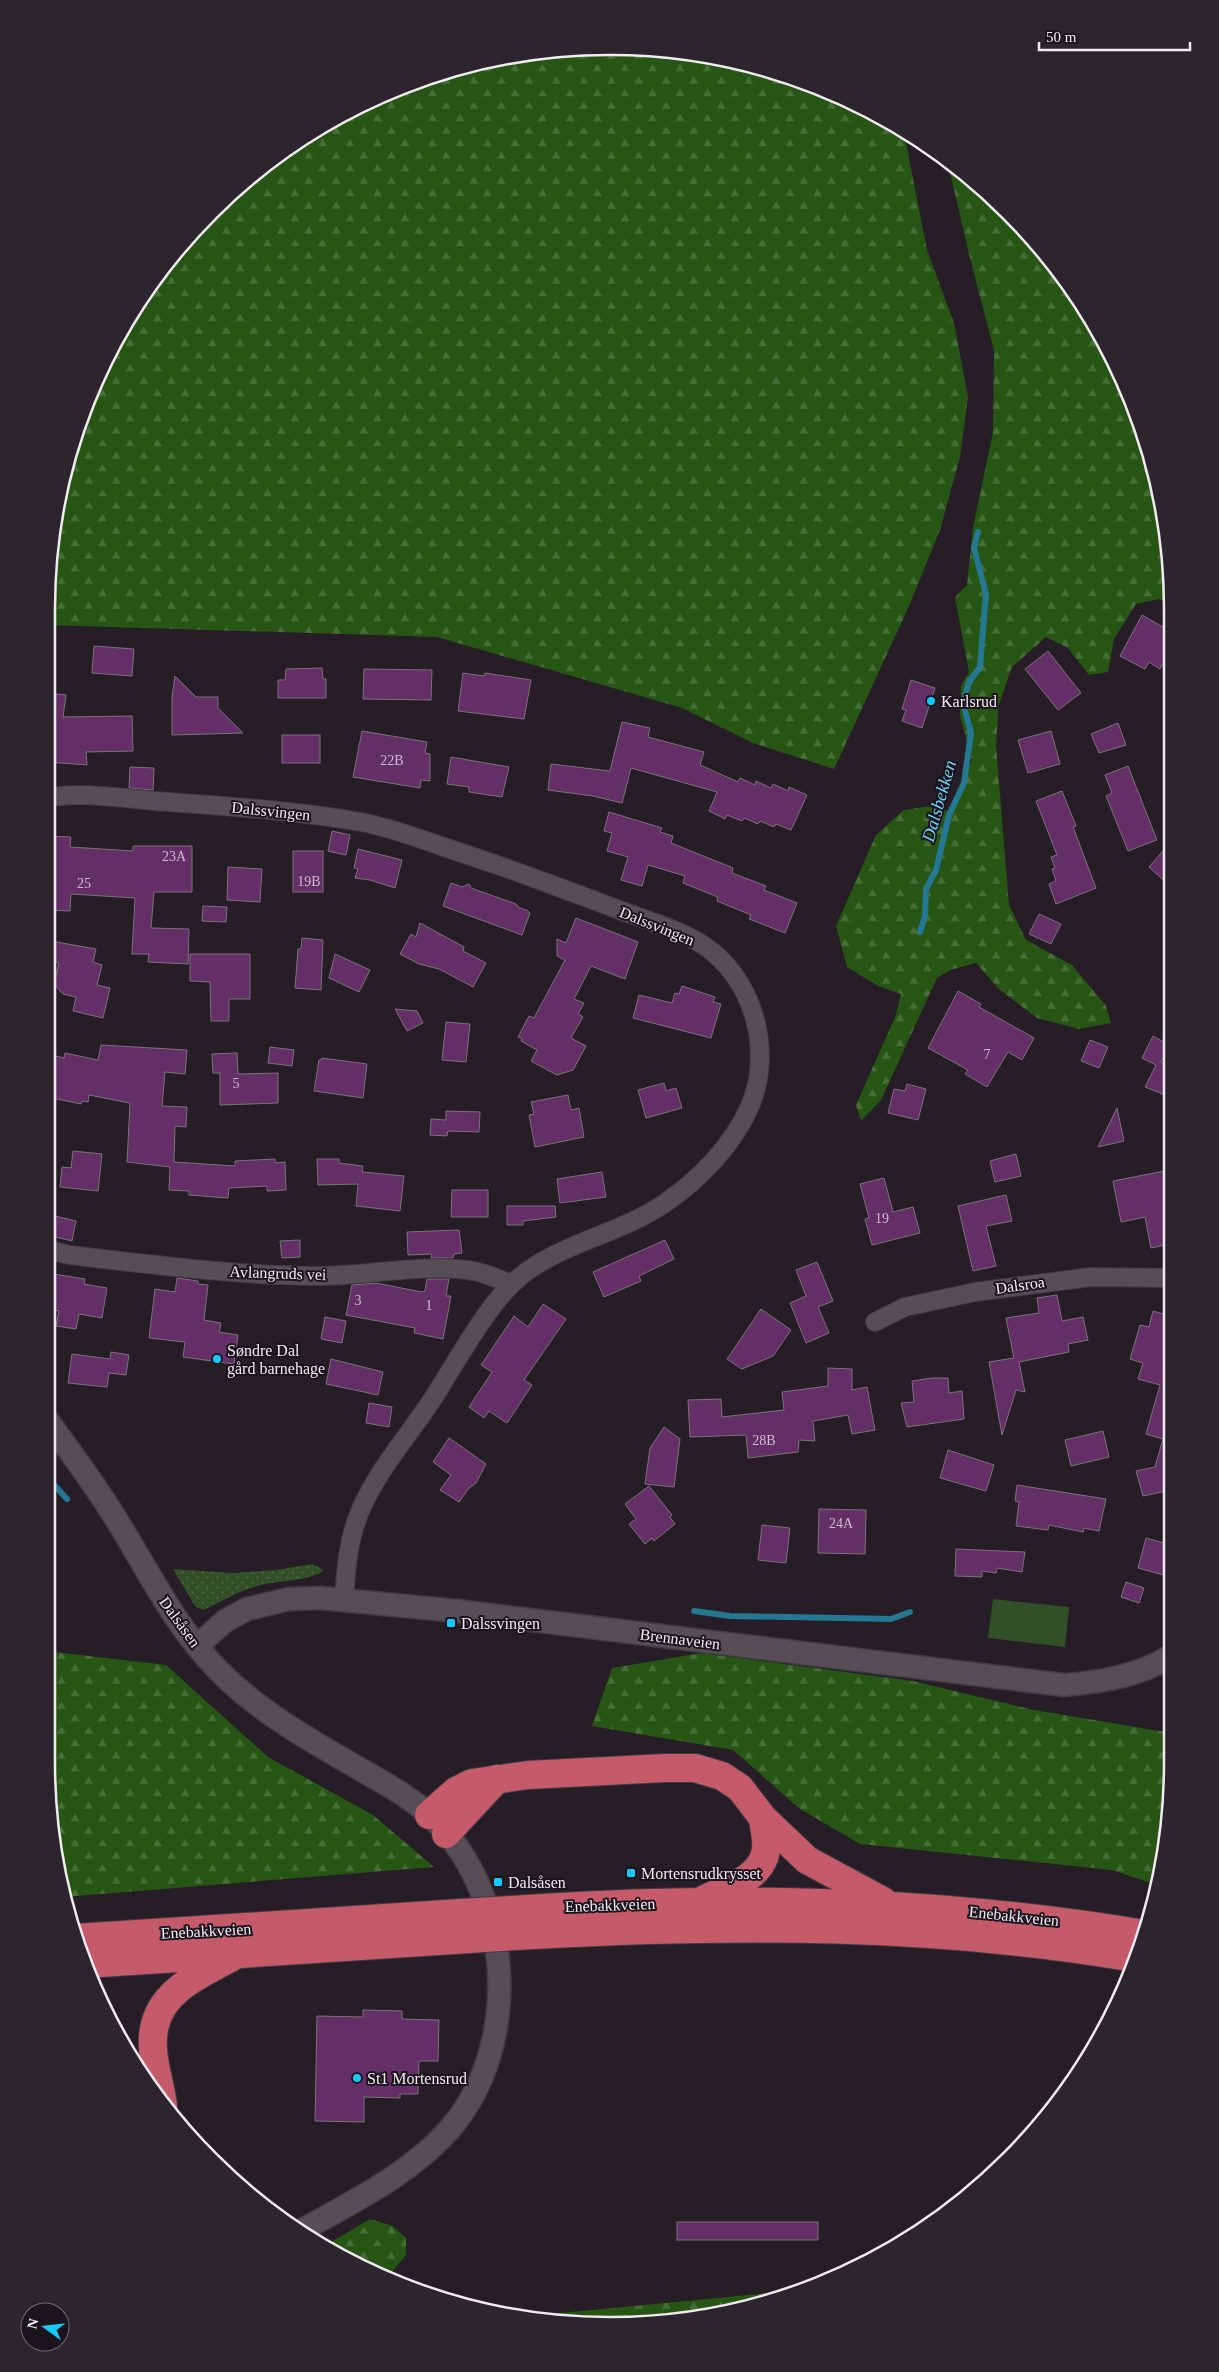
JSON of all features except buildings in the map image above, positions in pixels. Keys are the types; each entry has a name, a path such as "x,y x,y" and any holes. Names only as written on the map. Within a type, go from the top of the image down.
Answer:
{"highway":[{"path":"437,1824 463,1786 472,1783 528,1775 655,1768 695,1768 714,1773 731,1781 747,1795 763,1818 800,1855 835,1876 891,1905"},
{"path":"698,1902 758,1870 766,1851 763,1818"},
{"name":"Enebakkveien","path":"83,1938 465,1926 530,1922 698,1902 891,1905 975,1911 1078,1923 1137,1933"},
{"name":"Enebakkveien","path":"530,1922 694,1929 892,1931 1021,1943 1129,1957"},
{"name":"Enebakkveien","path":"93,1964 238,1954 465,1926"},
{"path":"160,2086 153,2049 154,2029 159,2011 179,1988 238,1954"}],"street":[{"name":"Dalssvingen","path":"55,797 77,795 185,803 362,822 404,834 535,878 653,922 702,944 718,958 742,985 756,1020 759,1059 751,1103 739,1126 713,1161 682,1191 660,1207 539,1263 510,1284 486,1316 368,1495 352,1537 344,1600"},
{"name":"Avlangruds vei","path":"55,1251 70,1255 220,1271 318,1276 363,1272 469,1270 510,1284"},
{"name":"Dalsroa","path":"875,1322 905,1307 985,1290 1091,1277 1164,1278"},
{"name":"Dalsåsen","path":"55,1431 90,1479 170,1612 220,1673 271,1714 405,1797 437,1824 462,1855 474,1878 487,1911 497,1952 498,2008 492,2044 478,2084 454,2123 426,2153 391,2178 307,2228"},
{"name":"Brennaveien","path":"196,1646 225,1622 247,1609 289,1600 322,1598 457,1611 1064,1685 1094,1683 1123,1677 1164,1660"}],"green space":[{"path":"573,56 646,56 718,66 788,84 822,97 855,112 905,140 927,250 954,323 968,397 960,457 940,530 909,606 834,769 753,743 682,708 437,637 55,625 56,573 66,501 84,431 97,397 129,332 148,301 217,217 301,148 364,112 431,84 501,66 537,60"},
{"path":"950,172 1002,217 1071,301 1107,364 1122,397 1135,431 1153,501 1163,573 1164,601 1159,599 1136,604 1114,639 1108,672 1089,675 1068,648 1046,637 1012,667 999,704 996,745 1009,905 1026,940 1072,965 1106,1006 1111,1023 1079,1029 1037,1018 999,989 976,963 950,970 937,978 881,1100 861,1121 856,1105 896,1015 901,994 878,986 847,967 836,926 876,835 904,810 931,806 948,811 972,760 960,716 961,686 969,672 955,597 967,585 973,528 993,432 994,350"},
{"path":"313,1564 323,1570 322,1572 307,1578 250,1588 203,1610 195,1606 173,1569 234,1573 276,1570"},
{"path":"993,1599 1069,1607 1065,1647 988,1638"},
{"path":"55,1652 166,1665 268,1757 373,1815 434,1867 72,1896 60,1835 56,1799"},
{"path":"702,1653 913,1681 1029,1709 1164,1732 1163,1799 1150,1883 1112,1870 860,1844 800,1809 733,1750 592,1726 612,1668"},
{"path":"370,2219 393,2226 406,2238 406,2255 391,2272 331,2242"},
{"path":"771,2293 718,2306 646,2316 610,2317 553,2314"}],"waterway":[{"name":"Dalsbekken","path":"920,932 925,916 926,889 936,870 949,815 964,783 971,733 963,703 969,682 980,667 986,594 974,548 978,532"},
{"name":"Dalsbekken","path":"55,1486 67,1499"},
{"path":"694,1611 730,1616 891,1619 910,1612"}],"place":[{"name":"Karlsrud","path":"931,701"},
{"name":"Søndre Dal gård barnehage","path":"217,1359"},
{"name":"Dalssvingen","path":"451,1623"},
{"name":"Mortensrudkrysset","path":"631,1873"},
{"name":"Dalsåsen","path":"498,1882"},
{"name":"St1 Mortensrud","path":"357,2078"}]}
